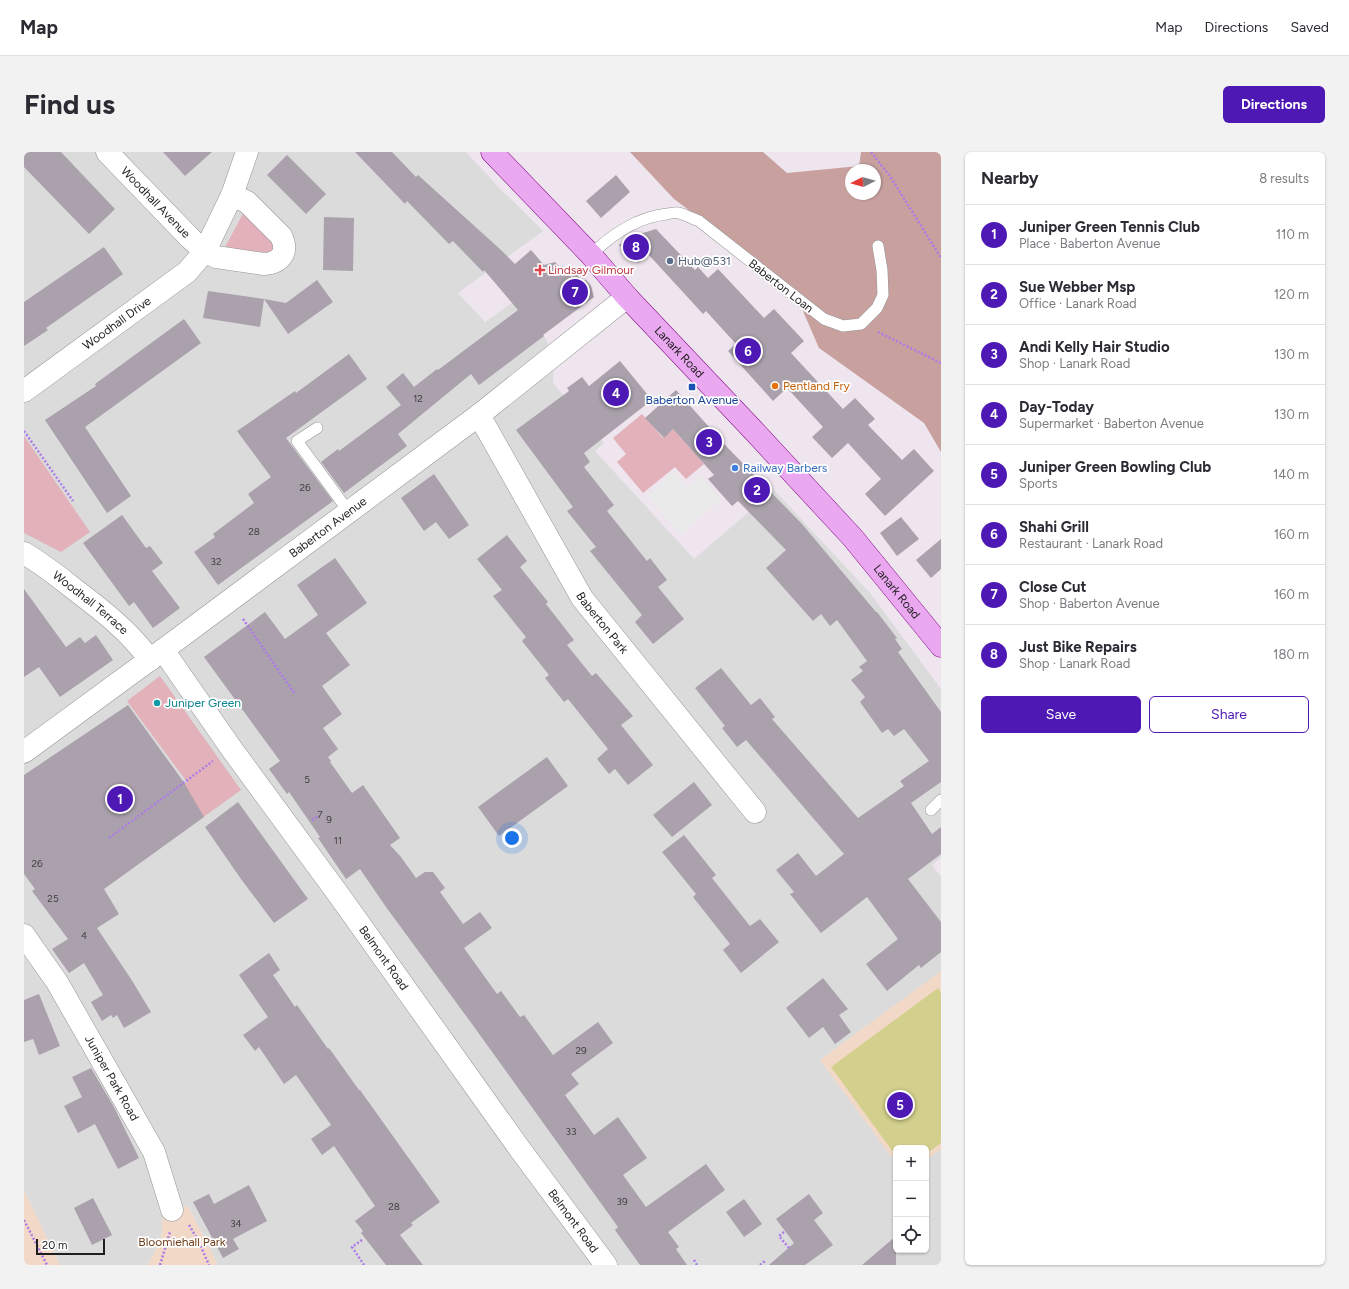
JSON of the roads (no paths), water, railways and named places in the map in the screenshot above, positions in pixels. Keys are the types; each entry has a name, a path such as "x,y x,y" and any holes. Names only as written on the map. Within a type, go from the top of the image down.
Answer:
{"main road":[{"name":"Lanark Road","path":"492,152 591,255 627,297 853,538 941,646"}],"street":[{"name":"Woodhall Avenue","path":"107,152 190,239 205,251"},
{"name":"Woodhall Drive","path":"24,391 187,272 205,251 232,195 246,152"},
{"path":"205,251 216,257 264,264 271,264 278,261 282,256 284,243 281,236 247,202 232,195"},
{"name":"Baberton Avenue","path":"27,744 157,655 230,601 479,415 627,297"},
{"name":"Baberton Park","path":"479,415 582,598 755,812"},
{"name":"Woodhall Terrace","path":"24,553 39,562 116,623 139,644 157,655"},
{"name":"Belmont Road","path":"157,655 231,748 341,898 519,1148 604,1264"},
{"name":"Juniper Park Road","path":"24,935 31,957 57,982 154,1152 177,1221"}],"lane":[{"name":"Baberton Loan","path":"591,255 602,243 631,225 657,215 678,212 700,222 824,319 843,326 861,324 877,308 883,295 882,270 878,246"},
{"path":"317,428 297,441 349,512"},
{"path":"931,810 941,800"}],"place":[{"name":"Just Bike Repairs","path":"636,247"},
{"name":"Hub@531","path":"670,261"},
{"name":"Lindsay Gilmour","path":"540,270"},
{"name":"Close Cut","path":"575,292"},
{"name":"Shahi Grill","path":"748,351"},
{"name":"Pentland Fry","path":"775,386"},
{"name":"Baberton Avenue","path":"692,387"},
{"name":"Day-Today","path":"616,393"},
{"name":"Andi Kelly Hair Studio","path":"709,442"},
{"name":"Railway Barbers","path":"735,468"},
{"name":"Sue Webber Msp","path":"757,490"},
{"name":"Juniper Green","path":"157,703"},
{"name":"Juniper Green Tennis Club","path":"120,799"},
{"name":"Juniper Green Bowling Club","path":"900,1105"}],"park label":[{"name":"Bloomiehall Park","path":"182,1242"}]}
